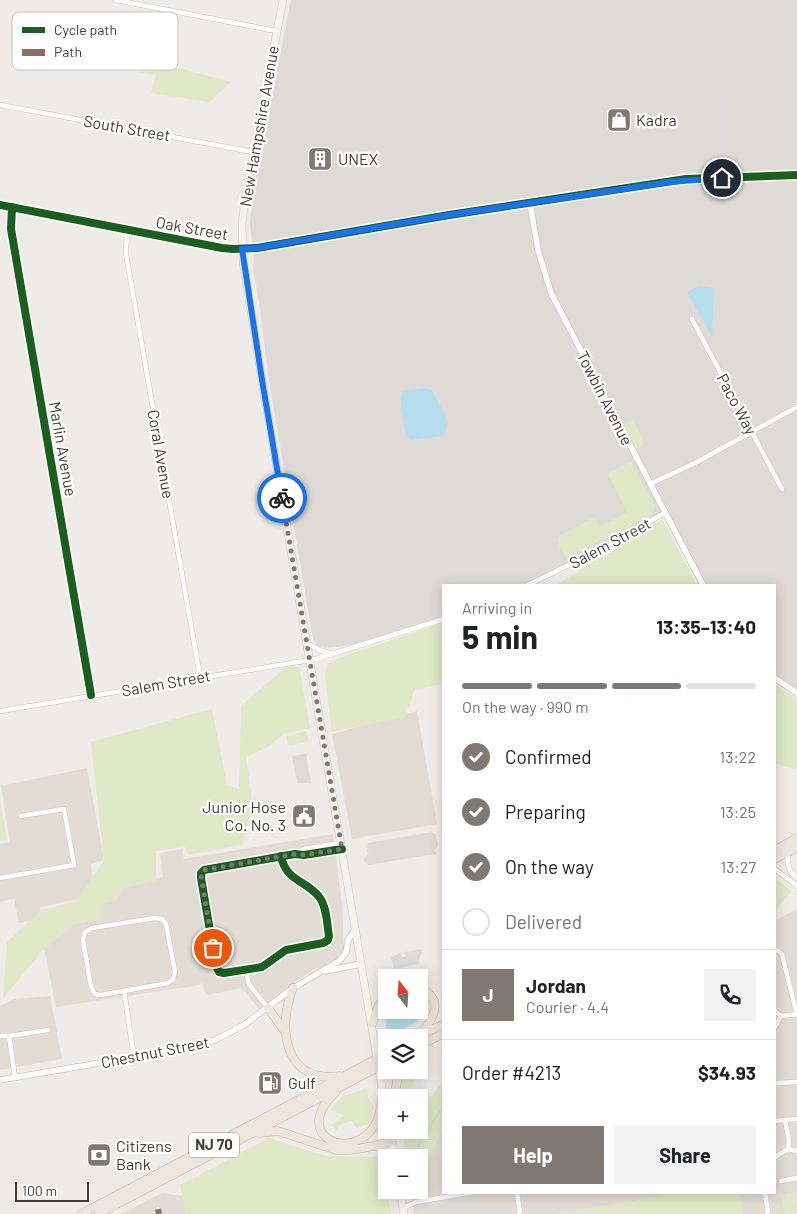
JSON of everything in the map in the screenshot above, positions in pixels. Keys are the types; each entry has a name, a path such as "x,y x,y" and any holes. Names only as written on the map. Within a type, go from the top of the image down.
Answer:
{"highway":[{"path":"776,849 797,838"},
{"path":"776,858 797,847"},
{"path":"293,988 285,1013 286,1034 292,1056 302,1069 320,1077 328,1078 346,1075"},
{"path":"424,1029 434,1017 435,1007 428,993"},
{"path":"372,1024 378,1007"},
{"path":"268,1008 286,1034"},
{"path":"428,1032 442,1025"},
{"path":"428,1041 442,1034"},
{"name":"NJ 70","path":"81,1214 377,1058"},
{"name":"NJ 70","path":"98,1214 378,1067"},
{"path":"344,1086 325,1104 318,1120 322,1133 330,1140 338,1143 350,1143 358,1140 368,1133 376,1123 378,1115"},
{"path":"250,1135 278,1131 344,1151 392,1142"},
{"path":"376,1146 384,1149"}],"main road":[{"name":"New Hampshire Avenue","path":"282,0 243,213 242,249 262,380 377,1058"},
{"path":"392,1139 393,1149"},
{"path":"402,1199 404,1211"}],"street":[{"path":"116,0 178,12"},
{"path":"178,12 276,31"},
{"name":"South Street","path":"0,105 253,152"},
{"name":"Oak Street","path":"0,205 222,248 242,249 686,179 797,176"},
{"name":"Towbin Avenue","path":"530,203 538,250 551,294 702,584"},
{"name":"Marlin Avenue","path":"12,208 11,229 91,695"},
{"name":"Coral Avenue","path":"127,230 126,254 200,678"},
{"name":"Paco Way","path":"692,319 782,489"},
{"path":"650,484 695,463 797,408"},
{"name":"Salem Street","path":"530,584 587,556 665,513"},
{"name":"Salem Street","path":"0,711 326,656 330,653 442,621"},
{"path":"306,642 324,652 330,653"},
{"path":"776,679 797,693"},
{"path":"0,878 74,865 64,809 21,816"},
{"path":"281,856 286,872 318,896 323,903 328,939 323,943 286,950 262,967 224,973 217,970 201,874 206,869 281,856 295,854 304,855 341,846"},
{"path":"788,852 789,868 797,878"},
{"path":"776,870 797,886"},
{"path":"155,918 162,919 166,924 174,978 169,982 124,990 99,995 93,992 83,940 84,934 92,928 155,918"},
{"name":"Chestnut Street","path":"0,1080 194,1046 215,1040 238,1029 293,988 343,958 346,953 348,940 354,930"},
{"path":"776,950 782,954 797,1014 781,1016 776,1012"},
{"name":"Chestnut Street","path":"320,972 360,964"},
{"path":"245,969 249,984 268,1008"},
{"path":"124,990 134,1057"},
{"path":"776,1025 781,1016"},
{"path":"0,1036 48,1030"},
{"path":"9,1036 15,1077"},
{"path":"777,1083 797,1082"},
{"path":"776,1121 797,1119"},
{"path":"785,1120 789,1140 788,1149"},
{"path":"776,1156 788,1149 797,1151"},
{"path":"781,1181 797,1178"},
{"path":"402,1199 416,1202 462,1194"},
{"path":"517,1194 520,1214"},
{"path":"765,1194 768,1214"},
{"path":"404,1211 416,1202"}],"shaded area":[{"path":"291,0 797,0 797,693 776,679 776,584 702,584 665,513 530,584 442,584 442,620 364,644 325,648 318,646 313,639 269,380 253,268 254,259 250,224 252,198"},
{"path":"527,14 543,18 554,28 534,45 526,36 519,32"},
{"path":"428,46 503,72 500,81 492,78 495,81 492,96 487,95 487,105 411,118 404,114 419,49 425,49"},
{"path":"659,76 661,163 639,165 638,87 625,87 624,77"},
{"path":"691,76 726,76 728,151 726,159 719,159 717,86 692,86"},
{"path":"585,85 586,91 592,91 595,172 573,175 562,108 582,104 582,102 562,105 560,100 536,104 534,94"},
{"path":"637,200 655,245 637,250 635,242 616,246 609,206"},
{"path":"615,458 619,467 607,474 627,512 602,525 589,501 592,499 590,494 587,496 580,483 585,480 583,475 595,469 597,473 601,470 599,466"},
{"path":"417,711 437,824 352,839 332,734"},
{"path":"306,754 311,783 297,783 292,756"},
{"path":"87,768 104,860 91,864 95,895 40,907 41,919 19,923 14,899 0,902 0,844 10,842 1,786"},
{"path":"431,832 435,834 438,843 437,848 434,850 435,854 368,865 363,860 369,853 367,852 368,843"},
{"path":"333,834 342,905 344,950 339,961 313,970 259,1009 242,988 206,995 202,982 200,985 56,1007 44,948 123,885 163,877 160,853 182,849 184,859"},
{"path":"797,909 797,1214 743,1214 739,1194 776,1194 776,920"},
{"path":"421,949 420,964 394,969 391,957 400,953 402,957 406,957 405,952"},
{"path":"50,996 62,1059 0,1070 0,1006 14,999"},
{"path":"442,1129 442,1194 677,1194 556,1214 414,1214 412,1199 428,1199 428,1161"},
{"path":"162,1193 188,1197 191,1214 121,1214"}],"green space":[{"path":"178,68 231,82 209,102 151,93 156,75 137,72 178,70"},
{"path":"633,420 645,444 636,450 624,426"},
{"path":"631,462 655,505 654,511 651,515 566,558 557,541 559,536 592,518 600,526 627,512 607,473"},
{"path":"662,519 696,584 558,584"},
{"path":"442,623 442,684 415,689 405,717 332,732 325,677 327,664 339,658"},
{"path":"287,666 299,667 310,728 285,733 268,747 246,757 252,799 280,802 251,815 242,845 188,855 185,847 156,851 156,881 124,888 117,900 102,904 104,919 75,924 42,951 3,998 7,942 40,911 76,901 104,861 91,742 212,709 227,785 239,789 241,706"},
{"path":"776,685 797,700 797,770 776,763"},
{"path":"306,731 309,741 289,746 286,737"},
{"path":"0,799 7,840 0,841"},
{"path":"776,879 791,891 776,911"},
{"path":"400,1079 414,1079 410,1089 398,1089"},
{"path":"442,1083 442,1129 428,1161 428,1149 405,1149 403,1139 428,1139 428,1099"},
{"path":"367,1087 368,1097 375,1110 372,1112 371,1123 356,1128 352,1121 341,1124 336,1131 332,1125 344,1115 331,1110 335,1104 339,1099"},
{"path":"269,1138 325,1156 372,1157 378,1155 378,1199 388,1199 391,1214 186,1214 180,1185"},
{"path":"797,1192 796,1214 785,1214 781,1195"},
{"path":"677,1194 739,1194 743,1214 556,1214"}],"water":[{"path":"699,286 714,288 712,337 687,292"},
{"path":"424,388 432,390 446,416 448,424 443,436 410,440 406,435 403,419 402,395 406,391"},
{"path":"387,1019 420,1019 403,1029 386,1029"}],"waterway":[{"path":"416,1149 442,1107"}],"marked path":[{"path":"158,1209 159,1214"}],"cycle path":[{"path":"0,205 233,249 257,248 449,215 686,179 797,175"},
{"path":"12,207 11,229 91,695"},
{"path":"281,856 284,865 287,871 320,898 326,917 328,940 323,943 286,950 262,967 224,973 219,972 216,966 201,873 204,870 295,854 304,855 342,849"}],"way so far":[{"path":"213,948 201,876 204,870 295,854 304,855 342,849 282,498"}],"place":[{"name":"Kadra","path":"619,120"},
{"name":"UNEX","path":"320,159"},
{"name":"Junior Hose Co. No. 3","path":"304,816"},
{"name":"Gulf","path":"270,1083"},
{"name":"Citizens Bank","path":"99,1155"}],"route":[{"path":"282,498 242,249 686,179 722,178"}]}
